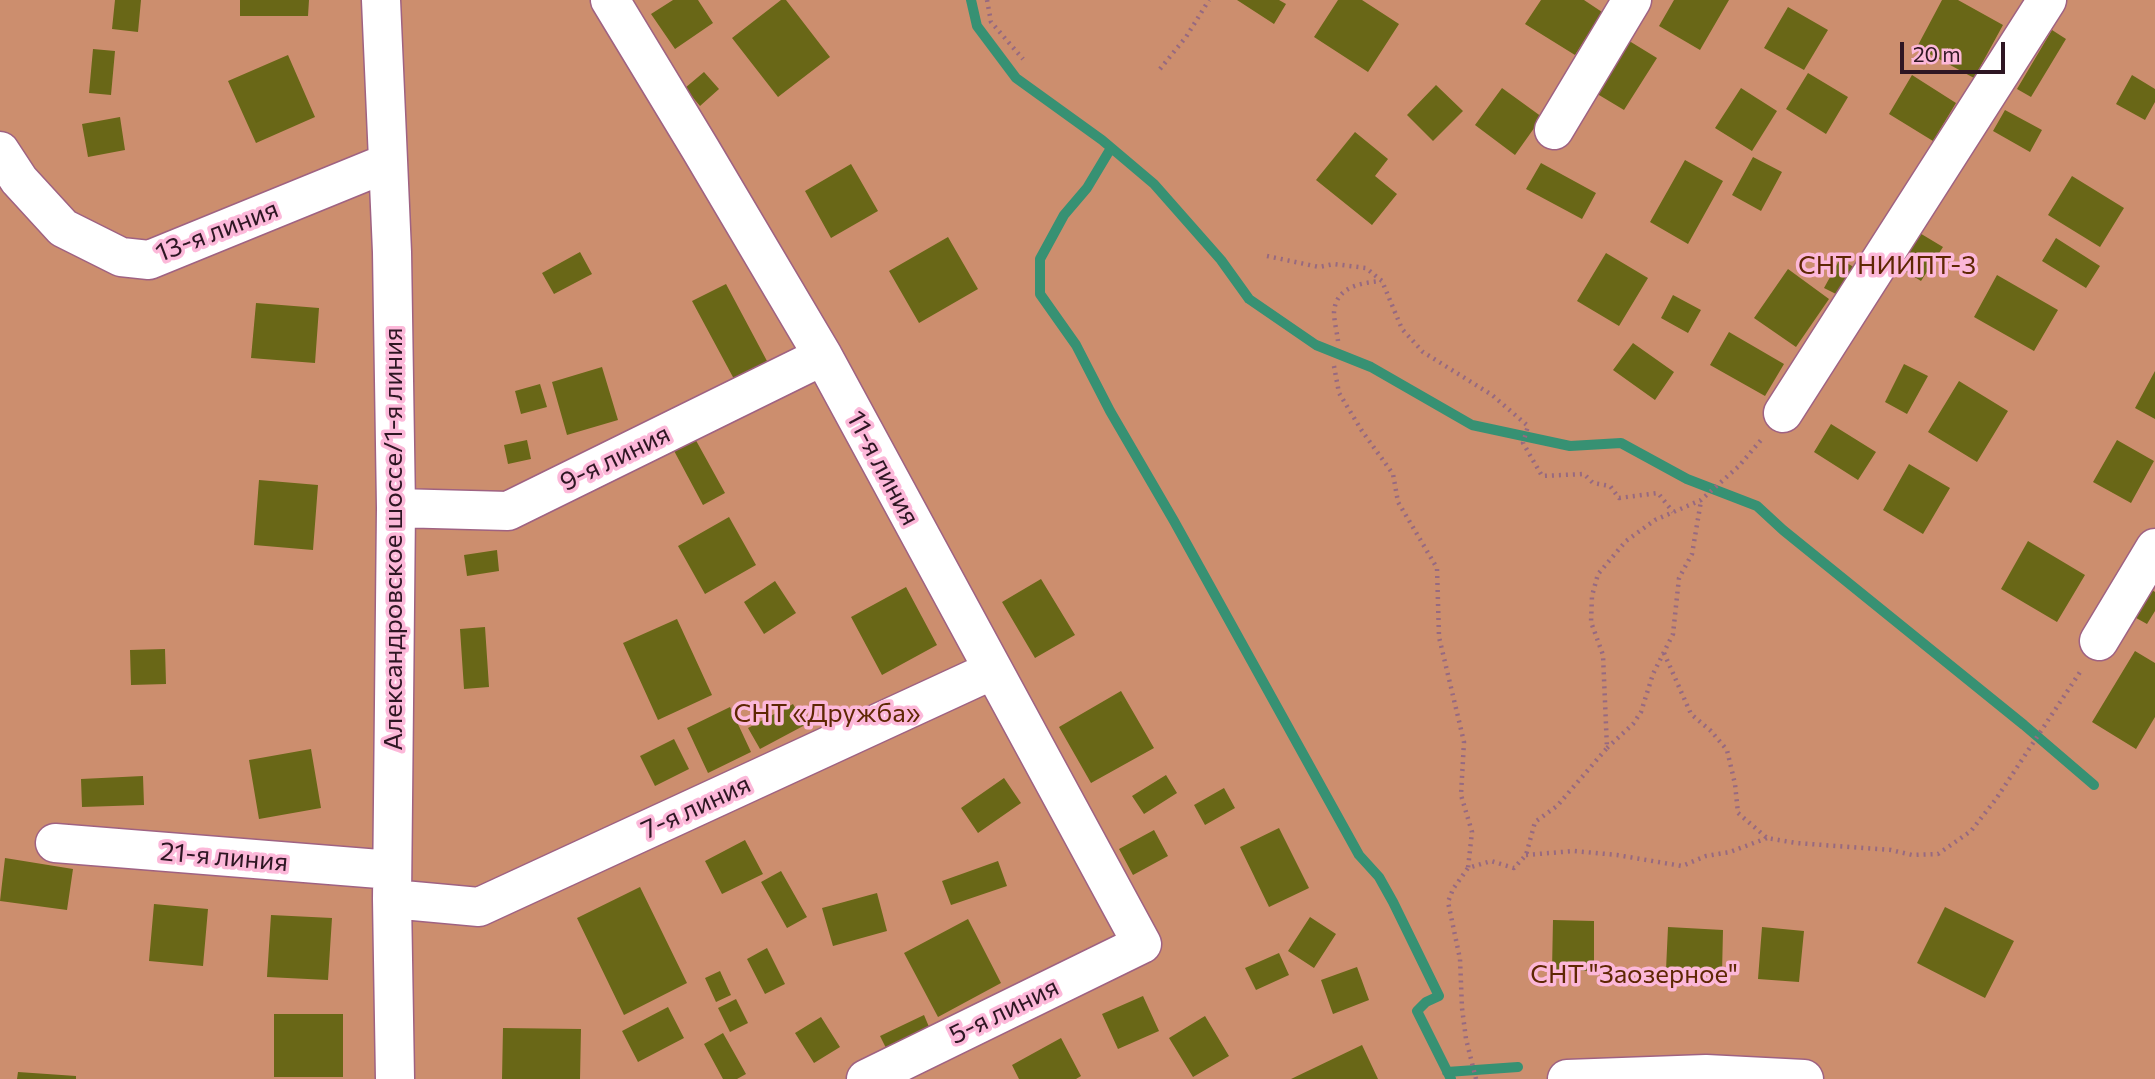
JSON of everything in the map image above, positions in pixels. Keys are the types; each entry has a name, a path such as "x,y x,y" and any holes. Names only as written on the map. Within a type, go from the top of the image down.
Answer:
{"street":[{"name":"Александровское шоссе/1-я линия","path":"381,0 392,264 396,508 392,885 395,1079"},
{"name":"11-я линия","path":"610,0 823,356 1142,944"},
{"path":"1554,130 1632,0"},
{"path":"1783,412 2047,0"},
{"name":"13-я линия","path":"0,151 19,180 63,228 121,257 149,260 387,163"},
{"name":"9-я линия","path":"396,508 508,511 823,356"},
{"path":"2099,641 2155,548"},
{"name":"7-я линия","path":"392,885 479,907 993,670"},
{"name":"21-я линия","path":"55,844 392,885"},
{"name":"5-я линия","path":"866,1079 1142,944"},
{"path":"1567,1079 1706,1074 1804,1079"}],"path":[{"path":"987,0 991,22 1023,59"},
{"path":"1160,69 1186,37 1209,0"},
{"path":"1267,256 1319,267 1334,264 1366,268 1382,281 1402,329 1423,352 1492,395 1528,426 1523,443 1542,476 1584,474 1593,483 1610,486 1619,498 1658,493 1673,512"},
{"path":"1338,341 1334,310 1342,294 1357,283 1382,281"},
{"path":"1334,366 1339,393 1392,474 1398,502 1437,568 1439,637 1464,742 1461,795 1472,832 1468,868 1453,888 1448,902 1460,959 1466,1039 1476,1079"},
{"path":"1607,748 1603,655 1591,622 1592,596 1598,574 1626,541 1655,520 1701,500 1739,466 1783,412"},
{"path":"1468,868 1491,861 1514,868 1526,855 1535,822 1557,806 1641,712 1653,674 1673,634 1679,578 1692,554 1701,500"},
{"path":"1526,855 1574,851 1682,866 1767,838 1796,843 1891,850 1912,855 1938,854 1971,831 1996,799 2073,685 2099,641"},
{"path":"1664,653 1691,714 1711,731 1727,750 1738,813 1767,838"}],"green space":[{"path":"0,0 2155,0 2155,1079 0,1079"}],"building":[{"path":"115,0 141,0 138,32 112,29"},
{"path":"240,0 309,0 308,16 240,16"},
{"path":"673,0 698,0 713,23 675,49 651,14"},
{"path":"781,0 786,0 830,57 778,97 732,38"},
{"path":"1237,0 1279,0 1286,4 1274,24"},
{"path":"1338,0 1362,0 1399,24 1368,72 1314,37"},
{"path":"1541,0 1584,0 1602,12 1575,55 1525,24"},
{"path":"1674,0 1729,0 1700,50 1659,26"},
{"path":"1942,0 1958,0 2003,25 1974,78 1917,47"},
{"path":"1788,7 1828,30 1804,70 1764,48"},
{"path":"2052,30 2066,39 2031,97 2017,89"},
{"path":"1626,39 1657,58 1624,110 1594,92"},
{"path":"93,49 115,51 111,95 89,93"},
{"path":"288,55 315,117 256,143 228,81"},
{"path":"704,72 719,89 700,106 685,88"},
{"path":"1808,73 1848,97 1826,134 1786,109"},
{"path":"1912,75 1956,103 1933,141 1889,114"},
{"path":"2132,75 2155,89 2155,102 2145,120 2116,104"},
{"path":"1436,85 1463,111 1433,141 1407,115"},
{"path":"1502,88 1542,117 1515,155 1475,125"},
{"path":"1741,88 1777,111 1752,151 1715,128"},
{"path":"2005,110 2042,130 2030,152 1993,131"},
{"path":"120,117 125,150 88,157 82,124"},
{"path":"1355,132 1388,159 1375,176 1397,194 1372,225 1316,180"},
{"path":"1753,157 1782,172 1761,211 1732,195"},
{"path":"1685,160 1723,181 1688,244 1650,222"},
{"path":"1541,163 1596,193 1582,219 1526,189"},
{"path":"851,164 878,211 831,238 805,191"},
{"path":"2072,176 2124,208 2100,247 2048,215"},
{"path":"1918,232 1943,247 1921,281 1897,266"},
{"path":"948,237 978,289 919,323 889,271"},
{"path":"2056,238 2100,266 2086,288 2042,261"},
{"path":"580,252 592,274 554,294 542,273"},
{"path":"1606,253 1648,278 1619,326 1577,301"},
{"path":"1840,259 1857,269 1842,297 1824,288"},
{"path":"1788,269 1829,299 1796,347 1754,318"},
{"path":"1997,275 2058,310 2034,351 1974,317"},
{"path":"726,284 767,361 734,379 692,301"},
{"path":"1673,295 1701,310 1688,333 1661,318"},
{"path":"256,303 319,308 315,363 251,358"},
{"path":"1729,332 1784,364 1765,396 1710,365"},
{"path":"1633,343 1674,372 1655,400 1613,370"},
{"path":"1904,364 1928,376 1907,414 1885,402"},
{"path":"602,367 618,420 567,435 552,382"},
{"path":"2155,371 2155,419 2135,408"},
{"path":"1959,381 2008,411 1977,462 1928,432"},
{"path":"540,384 547,407 521,414 515,391"},
{"path":"1831,424 1876,452 1858,480 1814,452"},
{"path":"693,435 725,493 703,505 672,447"},
{"path":"527,440 531,459 508,464 504,445"},
{"path":"2117,440 2154,461 2131,503 2093,482"},
{"path":"1909,464 1950,488 1923,534 1883,510"},
{"path":"259,480 318,485 313,550 254,545"},
{"path":"729,517 756,565 705,594 678,546"},
{"path":"2028,541 2085,575 2057,622 2001,589"},
{"path":"497,550 499,571 467,576 464,555"},
{"path":"1041,579 1075,635 1035,658 1002,602"},
{"path":"775,581 796,613 764,634 744,602"},
{"path":"2146,586 2155,592 2155,611 2147,624 2129,614"},
{"path":"906,587 937,645 882,675 851,617"},
{"path":"677,619 712,695 658,720 623,643"},
{"path":"485,627 489,687 464,689 460,629"},
{"path":"165,649 166,684 131,685 130,650"},
{"path":"2135,651 2155,663 2155,717 2136,749 2092,722"},
{"path":"1121,691 1154,748 1091,783 1059,727"},
{"path":"793,704 805,725 760,749 748,728"},
{"path":"730,707 751,752 708,773 687,728"},
{"path":"674,739 689,769 655,786 640,756"},
{"path":"311,749 321,808 259,819 249,760"},
{"path":"1166,775 1177,793 1144,814 1132,796"},
{"path":"143,776 144,805 82,807 81,779"},
{"path":"1004,778 1021,803 978,833 961,808"},
{"path":"1224,788 1235,808 1205,825 1194,805"},
{"path":"1279,828 1309,888 1269,907 1240,847"},
{"path":"1154,830 1168,856 1133,875 1119,849"},
{"path":"745,840 763,874 722,894 705,861"},
{"path":"5,858 73,869 67,910 0,901"},
{"path":"998,861 1007,886 951,905 942,881"},
{"path":"781,871 807,917 787,928 761,882"},
{"path":"640,887 687,983 624,1015 577,918"},
{"path":"877,893 887,931 833,946 822,908"},
{"path":"154,904 208,909 203,966 149,961"},
{"path":"1945,907 2014,941 1985,998 1917,963"},
{"path":"271,915 332,918 328,980 267,977"},
{"path":"1310,917 1336,934 1314,968 1288,951"},
{"path":"968,919 1001,983 938,1017 904,953"},
{"path":"1553,920 1594,921 1594,971 1552,970"},
{"path":"1668,927 1723,930 1722,973 1666,970"},
{"path":"1762,927 1804,931 1799,982 1758,979"},
{"path":"767,948 785,984 765,994 747,959"},
{"path":"1279,953 1289,975 1256,990 1245,968"},
{"path":"1357,967 1369,1000 1333,1014 1321,980"},
{"path":"720,971 731,995 716,1002 705,978"},
{"path":"1143,996 1159,1031 1118,1049 1102,1014"},
{"path":"736,999 748,1023 730,1032 718,1008"},
{"path":"668,1007 684,1038 638,1062 622,1031"},
{"path":"274,1014 343,1014 343,1077 274,1077"},
{"path":"924,1015 932,1034 889,1054 880,1036"},
{"path":"1205,1016 1229,1056 1193,1077 1169,1038"},
{"path":"821,1017 840,1047 814,1063 795,1033"},
{"path":"503,1028 581,1029 580,1079 502,1079"},
{"path":"723,1033 746,1074 737,1079 723,1079 704,1044"},
{"path":"1061,1038 1081,1076 1076,1079 1019,1079 1012,1065"},
{"path":"1362,1045 1378,1079 1291,1079"},
{"path":"18,1072 76,1076 76,1079 17,1079"}],"waterway":[{"path":"971,0 977,26 1016,78 1102,140 1154,184 1221,260 1249,299 1316,345 1371,367 1472,425 1570,446 1621,443 1687,479 1757,506 2094,785"},
{"path":"1111,148 1087,188 1064,215 1040,259 1040,294 1076,345 1110,411 1359,855 1379,877 1393,902 1439,996 1426,1002 1417,1011 1451,1079"},
{"path":"1447,1072 1518,1067"}],"park label":[{"name":"СНТ НИИПТ-3","path":"1887,265"},
{"name":"СНТ «Дружба»","path":"827,713"},
{"name":"СНТ \"Заозерное\"","path":"1634,974"}]}
